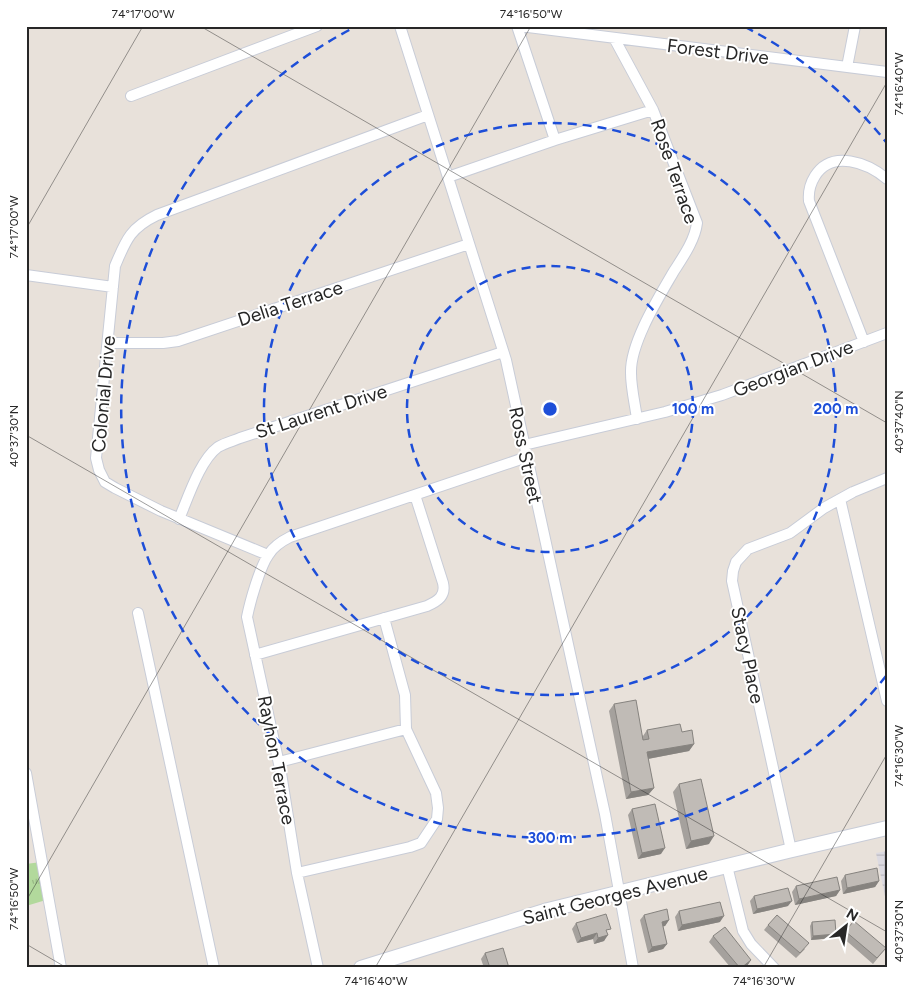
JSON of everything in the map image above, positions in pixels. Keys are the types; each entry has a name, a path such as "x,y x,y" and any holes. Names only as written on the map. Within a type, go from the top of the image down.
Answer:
{"main road":[{"name":"Saint Georges Avenue","path":"361,968 548,910 887,828"}],"street":[{"path":"131,96 317,26"},
{"name":"Ross Street","path":"400,26 503,352 604,808 633,968"},
{"path":"518,26 555,140"},
{"name":"Forest Drive","path":"518,26 887,72"},
{"path":"847,67 855,26"},
{"name":"Rose Terrace","path":"614,38 654,110 697,223 696,231 688,247 647,319 633,356 631,371 637,419"},
{"path":"448,177 555,140 654,110"},
{"name":"Colonial Drive","path":"268,555 178,518 105,482 96,458 115,266 123,247 135,228 156,215 428,115"},
{"path":"864,342 809,201 808,191 817,173 823,166 831,162 845,160 857,162 869,166 887,178"},
{"name":"Delia Terrace","path":"108,343 163,343 178,341 469,244"},
{"path":"26,275 113,286"},
{"name":"Georgian Drive","path":"524,445 637,419 722,395 887,333"},
{"name":"St Laurent Drive","path":"178,518 199,473 209,457 218,448 240,438 503,352"},
{"path":"268,555 278,544 290,537 527,457"},
{"name":"Stacy Place","path":"791,850 732,582 733,571 736,562 748,549 790,533 824,508 853,492 887,478"},
{"path":"255,655 435,602 442,596 445,590 415,495"},
{"path":"840,499 882,663 887,701"},
{"name":"Rayhon Terrace","path":"268,555 250,600 247,618 279,762 297,873 318,968"},
{"path":"138,613 214,968"},
{"path":"297,873 421,843 437,819 436,793 406,729 405,695 384,618"},
{"path":"279,762 406,729"},
{"path":"26,772 61,968"},
{"path":"727,866 743,931 751,944 774,968"}],"shaded area":[{"path":"887,851 887,906 876,853"}],"green space":[{"path":"41,862 46,900 26,906 26,864"}],"building":[{"path":"636,700 643,740 649,739 647,730 680,724 682,732 692,730 694,744 647,752 654,788 631,792 614,704"},
{"path":"701,779 714,836 691,841 679,784"},
{"path":"655,804 665,848 642,853 632,809"},
{"path":"877,868 879,881 847,888 845,875"},
{"path":"837,877 840,890 799,899 796,886"},
{"path":"788,888 792,901 757,909 754,896"},
{"path":"720,902 724,916 682,925 679,911"},
{"path":"667,909 669,920 662,922 667,944 652,947 644,915"},
{"path":"606,914 611,929 606,930 608,935 598,938 597,933 581,938 576,923"},
{"path":"777,915 809,943 800,953 768,925"},
{"path":"835,920 836,934 813,936 812,922"},
{"path":"854,921 886,948 877,958 845,931"},
{"path":"725,927 751,960 741,968 713,936"},
{"path":"503,948 509,968 490,968 485,953"}]}
